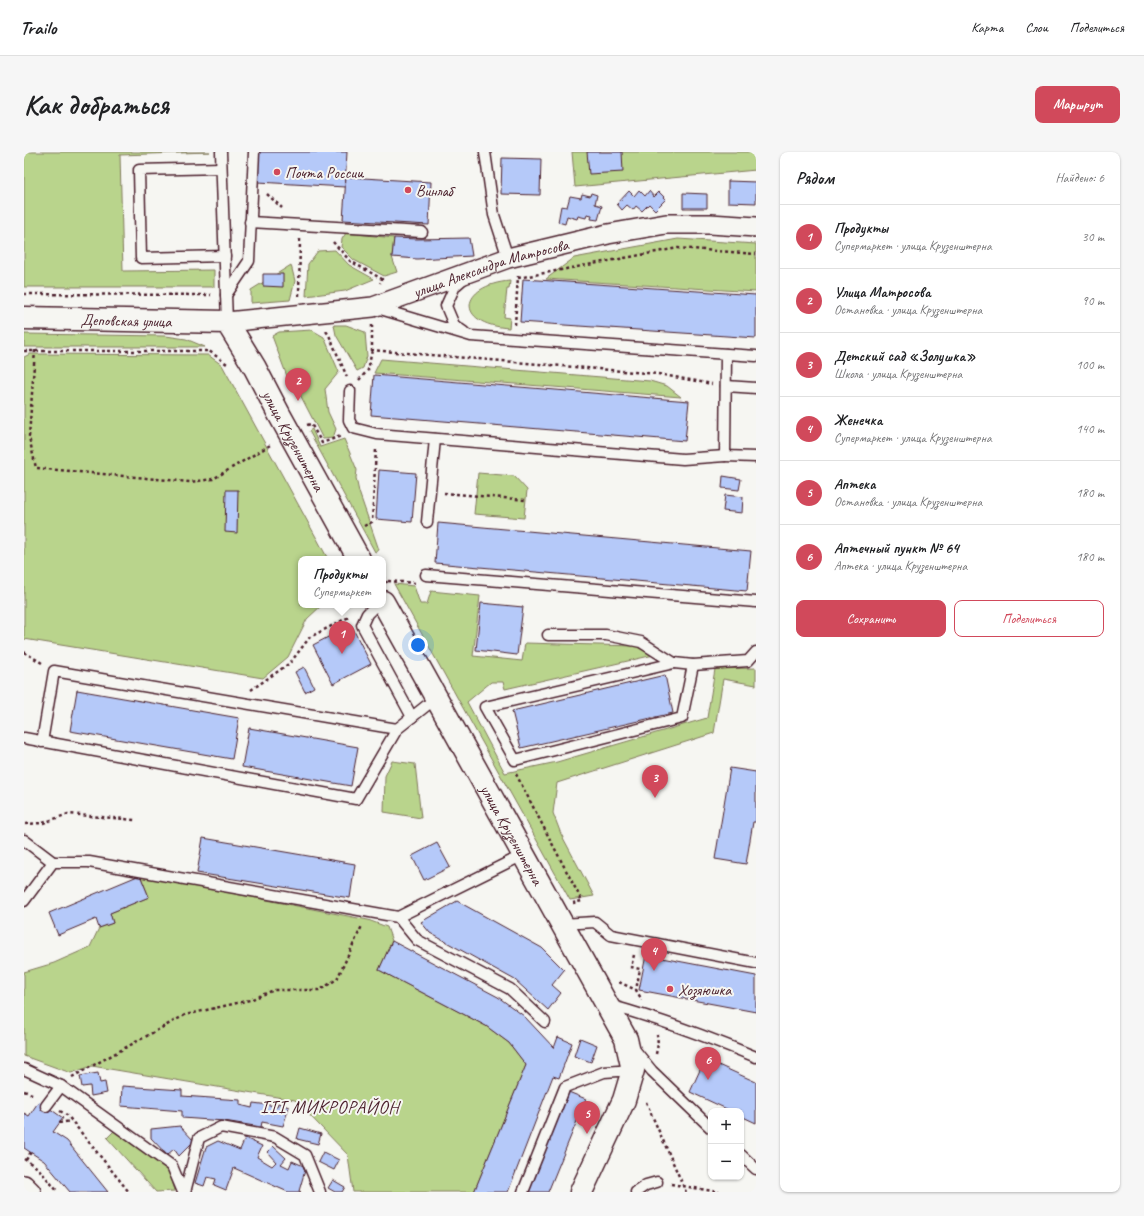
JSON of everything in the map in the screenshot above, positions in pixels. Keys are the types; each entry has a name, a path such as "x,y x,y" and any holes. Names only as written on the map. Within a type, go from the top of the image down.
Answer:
{"street":[{"name":"улица Александра Матросова","path":"227,322 373,307 514,257 608,234 666,224 710,224 756,227"},
{"name":"Деповская улица","path":"24,318 227,322"},
{"name":"улица Крузенштерна","path":"227,322 255,368 290,435 357,556"},
{"name":"улица Крузенштерна","path":"375,608 436,698 523,855 565,914 606,1004 626,1039 632,1070"},
{"path":"581,1192 624,1100 632,1070"},
{"path":"24,1184 31,1192"}],"lane":[{"path":"221,152 227,322"},
{"path":"226,295 249,261 254,152"},
{"path":"485,152 494,215 514,257"},
{"path":"222,168 139,170 141,258 224,256"},
{"path":"250,222 422,232"},
{"path":"471,336 454,325 446,306 455,286 475,270"},
{"path":"373,307 471,336 756,356"},
{"path":"725,456 726,354"},
{"path":"726,386 756,388"},
{"path":"350,391 349,420 353,428 377,434 683,458 725,456 756,458"},
{"path":"427,522 434,439"},
{"path":"426,575 756,602"},
{"path":"375,608 362,625 412,717"},
{"path":"548,635 606,635 641,642 674,663"},
{"path":"693,665 682,718 515,760 485,707 674,663 693,665 748,661 756,652"},
{"path":"42,742 54,671 397,729"},
{"path":"24,738 356,799 397,729 436,698"},
{"path":"24,840 54,862 89,862 398,917 523,855"},
{"path":"24,901 54,862"},
{"path":"565,914 595,922 611,935 756,963"},
{"path":"398,917 417,940 510,989 545,1022"},
{"path":"606,1004 653,1017 701,1034 756,1057"},
{"path":"626,1039 652,1071 708,1125"},
{"path":"24,1069 60,1086 172,1166 184,1192"},
{"path":"523,1192 565,1087 604,1072 632,1070"},
{"path":"47,1104 60,1086"},
{"path":"184,1192 199,1138 221,1127 275,1137 305,1155 320,1192"},
{"path":"744,1158 756,1169"},
{"path":"636,1192 646,1185 657,1182"}],"path":[{"path":"299,297 300,224 333,242 350,261 382,279 373,307"},
{"path":"518,278 678,248 756,254"},
{"path":"514,257 518,278 514,340"},
{"path":"24,294 226,295"},
{"path":"322,328 329,334 342,363 350,391"},
{"path":"350,391 368,370 372,350 371,333"},
{"path":"34,350 29,437 36,468 190,482 213,479 273,444 269,437"},
{"path":"372,350 658,374 726,386"},
{"path":"24,351 209,351 226,363 230,368"},
{"path":"311,424 322,443 336,440 353,428"},
{"path":"372,522 377,434"},
{"path":"451,494 526,500"},
{"path":"386,580 421,584 426,575"},
{"path":"234,702 290,663 310,637 349,617 375,608"},
{"path":"24,652 54,671"},
{"path":"513,769 582,901 565,914"},
{"path":"25,824 43,823 68,814 135,820"},
{"path":"60,1086 80,1072 185,1015 250,1000 274,990 320,990 337,979 363,923 366,912"},
{"path":"631,967 640,969 636,990"},
{"path":"24,1091 40,1097 47,1104 66,1115 129,1192"},
{"path":"644,1098 686,1192"},
{"path":"59,1123 71,1121"},
{"path":"26,1160 31,1152"},
{"path":"657,1182 719,1192"}],"green space":[{"path":"24,152 210,152 120,155 123,271 214,270 214,287 24,287"},
{"path":"572,152 756,152 756,170 575,187"},
{"path":"346,233 394,238 392,257 397,272 384,276 354,260 341,247 342,239"},
{"path":"678,239 756,244 756,292 546,279 574,258"},
{"path":"335,250 349,265 374,279 345,291 306,296 308,264 318,251"},
{"path":"291,265 295,281 290,300 251,303 251,290"},
{"path":"510,281 509,289 507,289 504,317 510,318 509,328 491,325 479,320 472,312 470,304 473,297 481,289 493,284"},
{"path":"334,325 346,325 365,332 367,356 363,368 357,371 336,335"},
{"path":"312,330 324,337 339,372 325,389 328,412 336,429 333,438 323,439 293,381 288,379 272,336 279,332"},
{"path":"24,334 166,336 186,339 205,347 24,347"},
{"path":"30,354 208,355 222,365 326,556 298,556 298,608 319,608 307,619 288,657 263,678 24,639 24,357"},
{"path":"381,359 650,381 667,386 681,397 374,373"},
{"path":"312,429 320,447 344,439 357,470 356,478 359,492 379,550 375,552 309,431"},
{"path":"478,473 514,476 527,490 524,518 474,514"},
{"path":"394,584 414,586 420,604 427,604 431,591 480,596 473,656 522,661 525,643 635,646 654,655 505,689 503,682 491,682 467,702 505,773 557,762 707,718 715,669 756,668 756,685 723,679 714,733 557,783 553,813 561,834 594,896 570,900"},
{"path":"392,761 415,764 421,818 384,812 385,776"},
{"path":"140,875 368,920 387,927 392,941 379,970 486,1026 509,1043 526,1065 474,1192 353,1192 348,1155 295,1100 92,1066 71,1073 24,1056 24,972 54,963 90,947 99,928 113,923 110,913 149,897"},
{"path":"115,1130 169,1170 175,1191 156,1192 107,1138"}],"building":[{"path":"259,152 347,152 345,187 258,182"},
{"path":"587,152 622,152 623,172 589,174"},
{"path":"502,158 541,159 540,195 501,194"},
{"path":"346,177 431,182 429,225 343,220"},
{"path":"728,181 756,182 756,203 728,202"},
{"path":"639,190 645,196 649,191 654,197 659,192 666,199 655,210 649,204 642,211 636,206 633,210 627,205 622,210 617,204 629,191 634,196"},
{"path":"591,193 597,195 595,204 602,206 598,220 591,219 592,215 587,214 586,218 578,216 577,219 567,216 565,224 558,222 561,206 567,207 570,196 581,198 582,194 590,196"},
{"path":"683,193 707,194 707,208 683,208"},
{"path":"394,238 469,238 472,256 417,259 392,257"},
{"path":"263,274 283,274 283,287 263,286"},
{"path":"523,279 756,295 756,338 520,322"},
{"path":"374,375 689,401 685,441 371,415"},
{"path":"379,470 416,473 412,522 376,519"},
{"path":"723,476 741,479 739,490 722,488"},
{"path":"226,490 238,490 237,533 225,532"},
{"path":"725,495 743,497 742,513 723,511"},
{"path":"438,523 751,551 747,591 435,563"},
{"path":"481,603 523,607 517,655 476,650"},
{"path":"351,625 371,664 333,684 313,645"},
{"path":"304,667 314,687 305,692 295,672"},
{"path":"665,675 673,713 521,748 512,711"},
{"path":"77,690 239,718 232,759 70,731"},
{"path":"249,728 358,747 351,786 242,767"},
{"path":"730,768 756,772 756,822 753,822 746,864 715,859"},
{"path":"203,838 355,864 350,898 197,873"},
{"path":"437,843 450,867 424,880 412,856"},
{"path":"140,875 149,897 110,913 113,923 99,928 96,919 58,935 49,913"},
{"path":"457,901 542,948 564,970 552,985 561,993 548,1010 515,980 430,933 421,922"},
{"path":"392,941 498,997 524,1016 554,1048 558,1037 572,1043 559,1078 553,1076 508,1192 474,1192 526,1065 509,1043 486,1026 379,970"},
{"path":"646,955 756,976 756,1012 639,990"},
{"path":"580,1038 597,1045 591,1062 574,1056"},
{"path":"705,1059 756,1082 756,1123 744,1117 744,1108 725,1108 690,1092"},
{"path":"98,1073 100,1083 105,1082 107,1093 91,1096 90,1086 82,1087 80,1076"},
{"path":"122,1086 182,1090 182,1096 240,1100 240,1105 252,1108 253,1103 277,1106 278,1103 289,1107 283,1126 262,1122 261,1127 224,1121 182,1118 182,1111 121,1106"},
{"path":"566,1091 586,1099 548,1192 524,1192"},
{"path":"39,1101 63,1118 53,1132 67,1141 108,1192 70,1192 44,1161 24,1148 24,1113 29,1116"},
{"path":"180,1126 194,1141 179,1156 174,1149 167,1155 151,1138 151,1129"},
{"path":"300,1128 321,1134 318,1144 297,1139"},
{"path":"245,1138 262,1146 257,1157 272,1166 276,1162 267,1152 273,1146 286,1158 281,1164 289,1168 292,1161 306,1167 299,1191 301,1192 288,1192 234,1168 226,1190 214,1185 216,1179 207,1177 204,1186 195,1183 206,1147 218,1141 240,1150"},
{"path":"323,1152 339,1160 334,1170 318,1162"},
{"path":"333,1180 345,1187 342,1192 335,1192 328,1188"}],"place":[{"name":"Почта России","path":"277,172"},
{"name":"Винлаб","path":"408,190"},
{"name":"Улица Матросова","path":"298,401"},
{"name":"Продукты","path":"342,654"},
{"name":"Детский сад «Золушка»","path":"655,798"},
{"name":"Женечка","path":"654,971"},
{"name":"Хозяюшка","path":"670,989"},
{"name":"Аптечный пункт № 64","path":"708,1080"},
{"name":"Аптека","path":"587,1134"}],"district":[{"name":"III МИКРОРАЙОН","path":"330,1107"}]}
